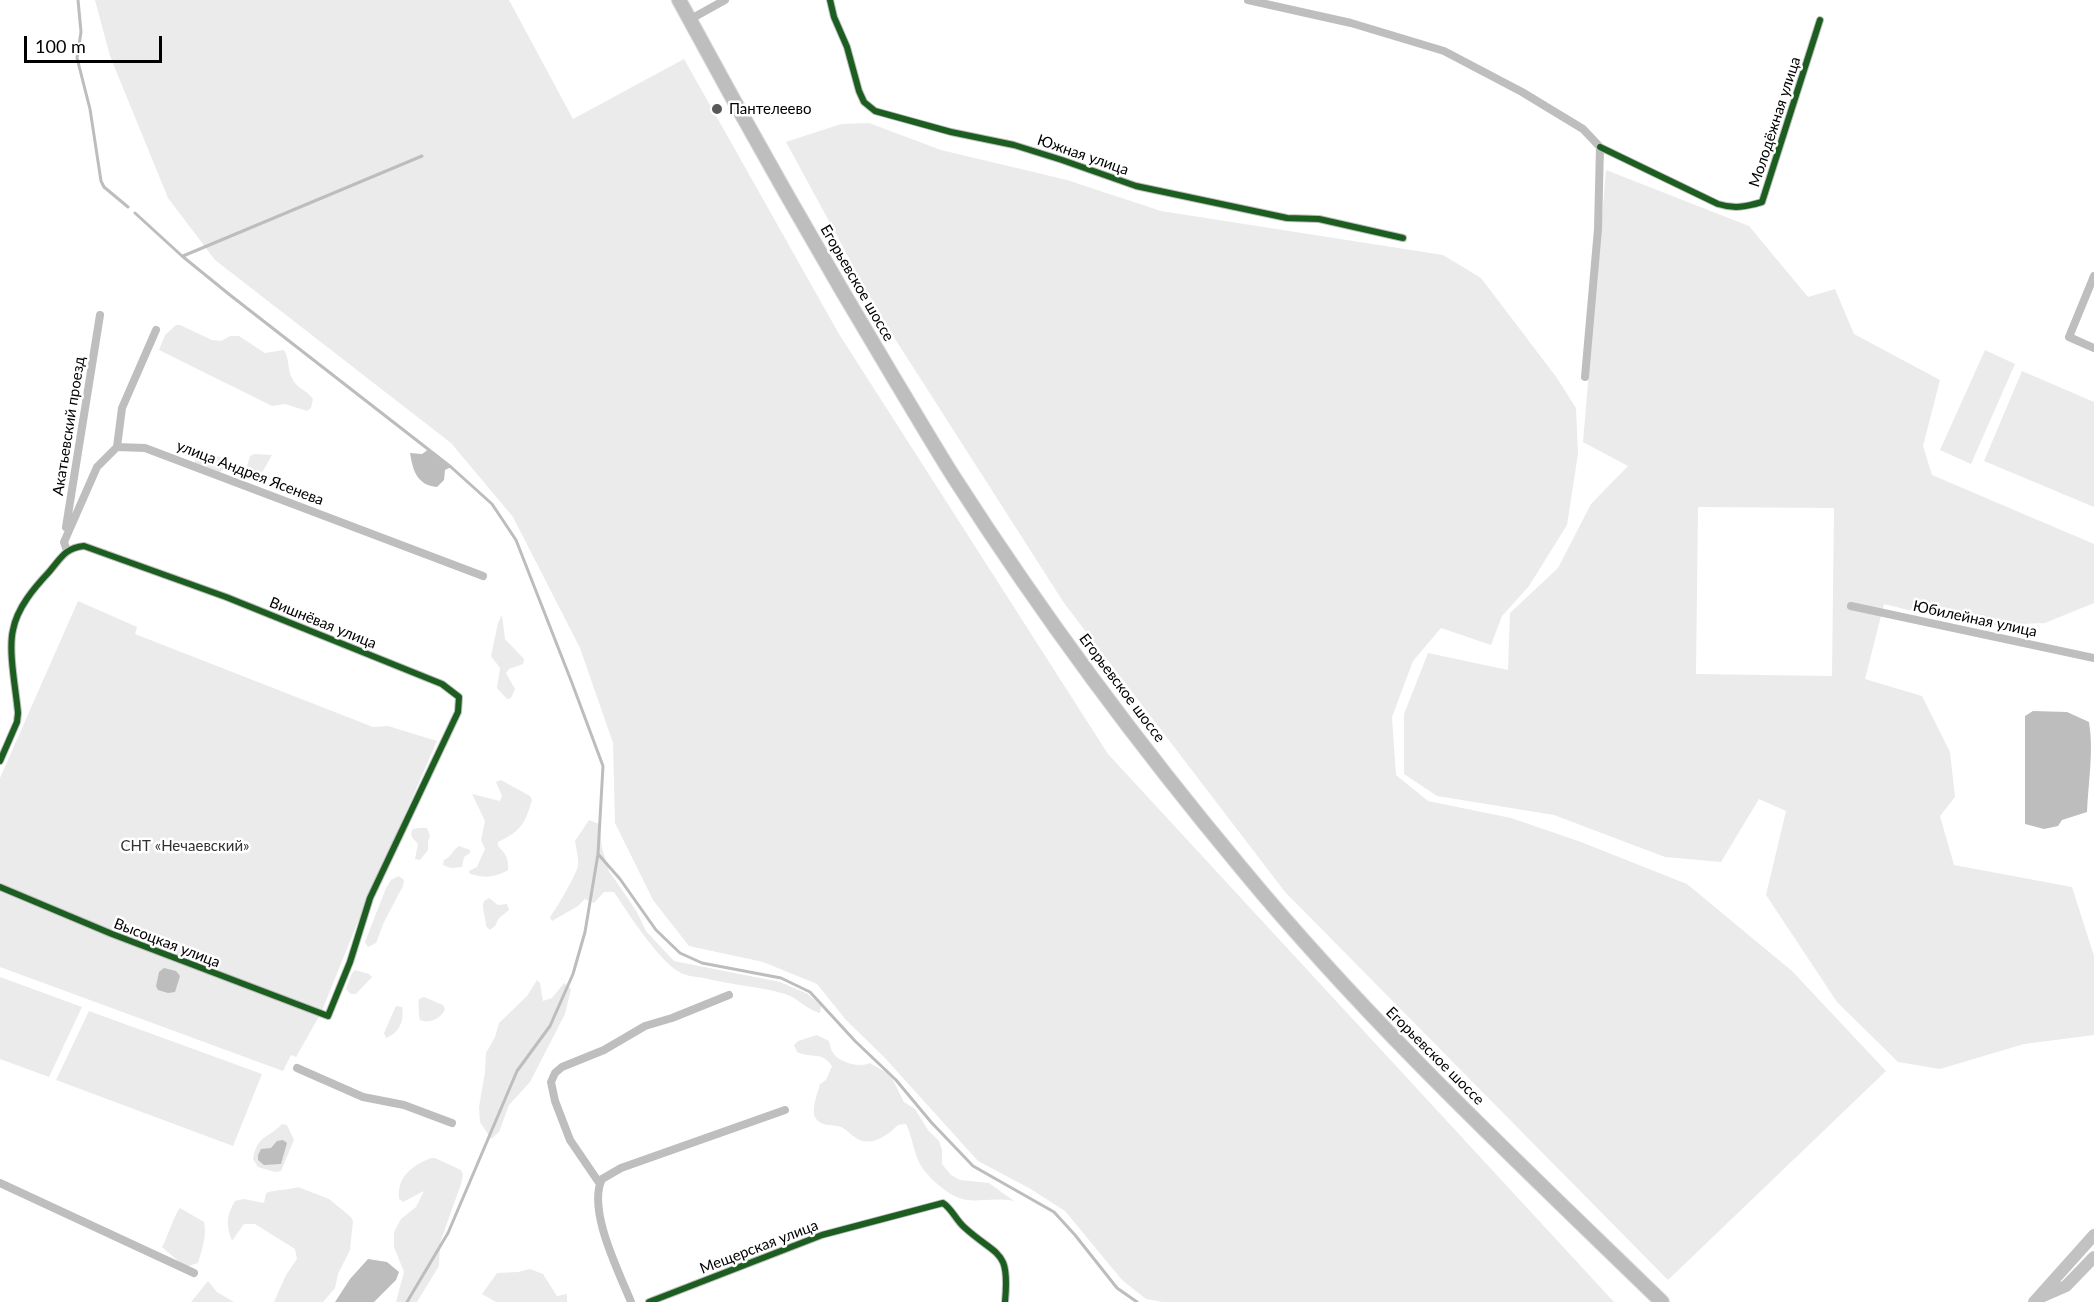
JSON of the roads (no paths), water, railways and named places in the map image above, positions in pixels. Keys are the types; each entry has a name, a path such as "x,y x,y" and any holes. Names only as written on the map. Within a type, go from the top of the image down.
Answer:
{"main road":[{"name":"Егорьевское шоссе","path":"679,0 835,278 955,479 1078,657 1150,753 1243,870 1354,998 1662,1302"}],"street":[{"path":"689,21 725,0"},
{"name":"Южная улица","path":"830,0 834,17 847,47 859,91 864,102 876,111 951,132 1014,145 1062,159 1136,186 1287,218 1319,219 1404,238"},
{"path":"1248,0 1351,23 1444,51 1522,92 1583,129 1600,147 1598,229 1585,377"},
{"name":"Молодёжная улица","path":"1600,147 1718,204 1731,208 1762,202 1820,20"},
{"path":"2094,276 2069,337 2094,348"},
{"name":"Акатьевский проезд","path":"65,546 100,315"},
{"path":"0,761 17,722 18,713 11,640 13,628 24,604 65,546 97,467 117,447 122,408 156,330"},
{"name":"улица Андрея Ясенева","path":"117,447 145,448 483,576"},
{"name":"Вишнёвая улица","path":"65,546 84,546 226,597 442,684 459,697 458,712 370,898 350,962 328,1016"},
{"name":"Юбилейная улица","path":"1851,606 2094,658"},
{"name":"Высоцкая улица","path":"0,888 112,934 328,1016"},
{"path":"600,1184 570,1140 555,1101 551,1082 555,1073 562,1067 604,1050 645,1026 672,1018 729,995"},
{"path":"297,1068 363,1097 405,1105 452,1123"},
{"path":"631,1302 599,1216 597,1198 604,1177 621,1168 785,1110"},
{"path":"0,1183 194,1273"},
{"name":"Мещерская улица","path":"649,1302 822,1235 939,1203 948,1206 963,1226 999,1254 1006,1270 1005,1302"},
{"path":"2035,1300 2094,1235"},
{"path":"2035,1300 2066,1286 2094,1257"}],"waterway":[{"path":"78,0 81,32 77,58 90,109 101,181 104,187 128,207"},
{"path":"183,256 422,156"},
{"path":"135,213 182,256 451,467 492,504 516,540 603,766 598,854 585,932 573,974 550,1026 517,1071 448,1233 407,1302"},
{"path":"598,854 620,879 656,930 680,953 702,963 781,978 810,992 855,1041 896,1080 931,1122 973,1166 1054,1212 1117,1288 1137,1302"}],"place":[{"name":"Пантелеево","path":"717,109"}],"park label":[{"name":"СНТ «Нечаевский»","path":"185,846"}]}
